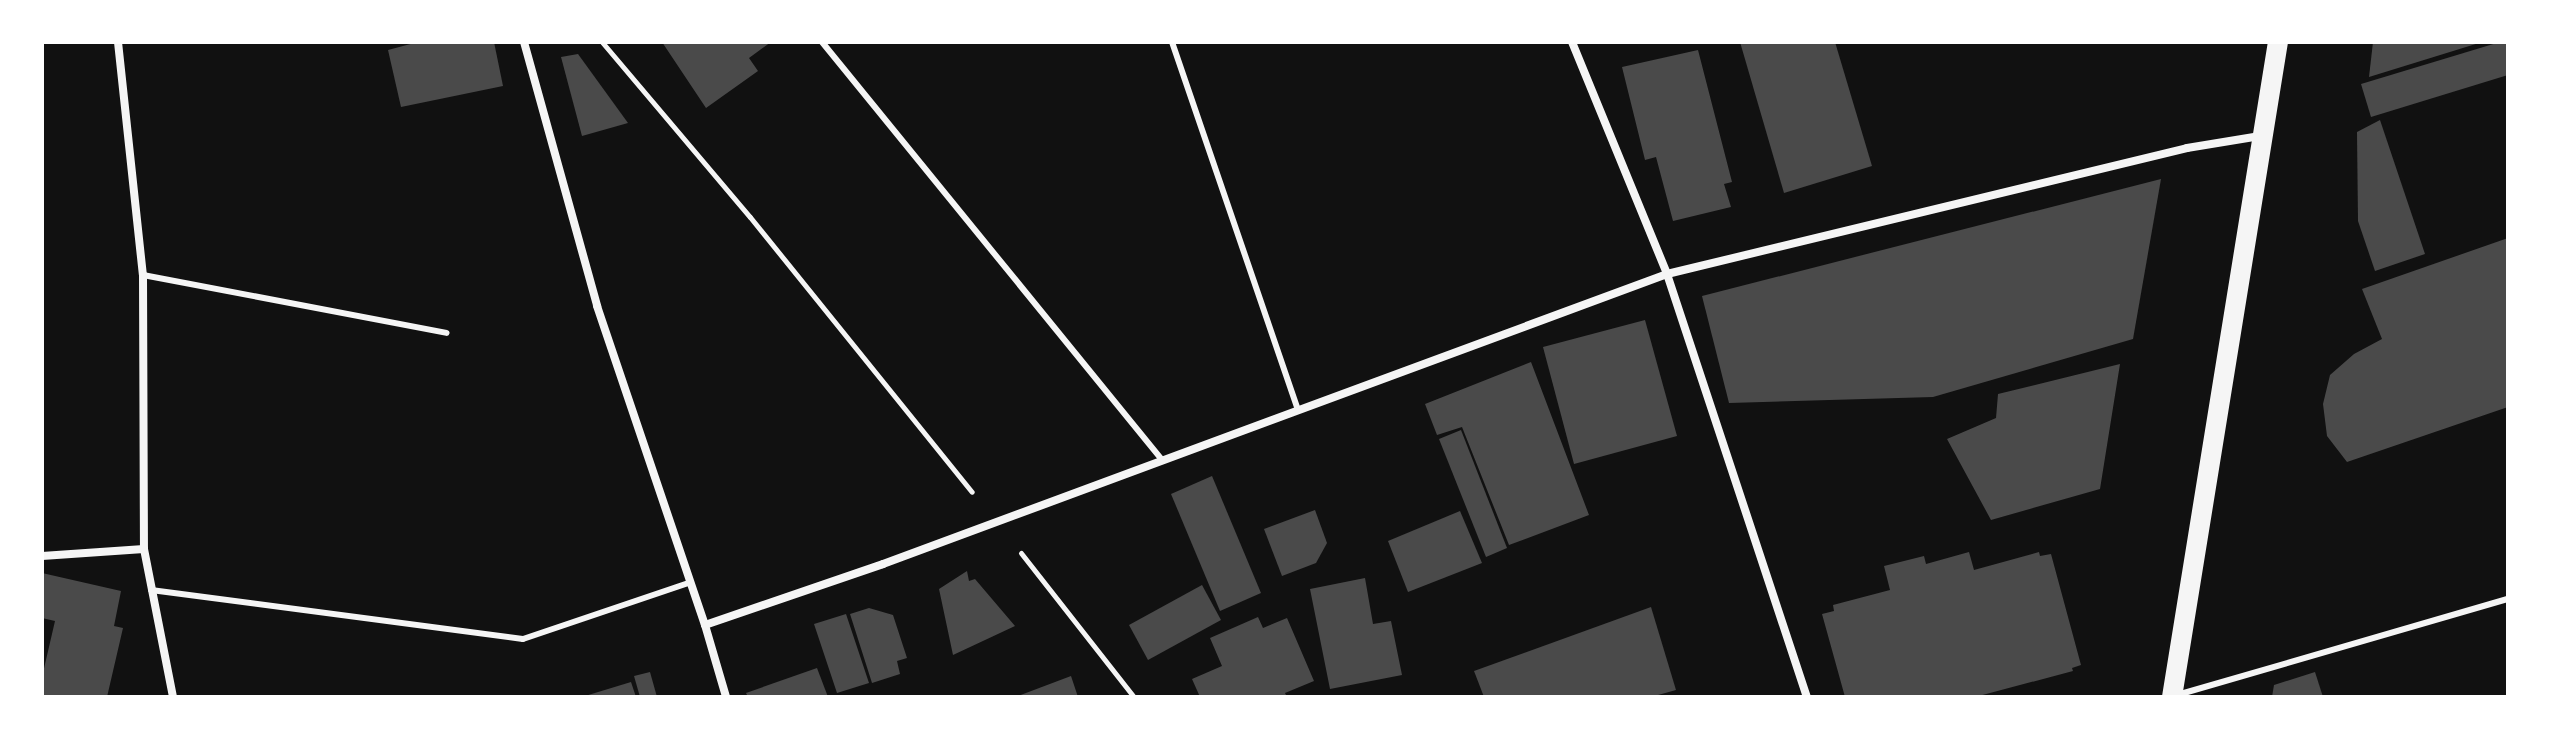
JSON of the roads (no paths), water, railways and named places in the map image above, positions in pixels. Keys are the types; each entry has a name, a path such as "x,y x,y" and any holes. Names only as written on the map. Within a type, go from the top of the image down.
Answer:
{"main road":[{"path":"2170,697 2278,42"}],"street":[{"path":"118,42 143,275 144,549 173,697"},
{"path":"524,42 597,306 691,582 726,697"},
{"path":"1572,42 1667,274 1807,697"},
{"path":"705,625 997,522 1667,274 2187,148 2265,135"},
{"path":"42,556 144,549"}],"lane":[{"path":"822,42 1163,461"},
{"path":"1172,42 1298,410"},
{"path":"143,275 446,333"},
{"path":"151,590 523,639 691,582"},
{"path":"2170,697 2508,599"}]}
